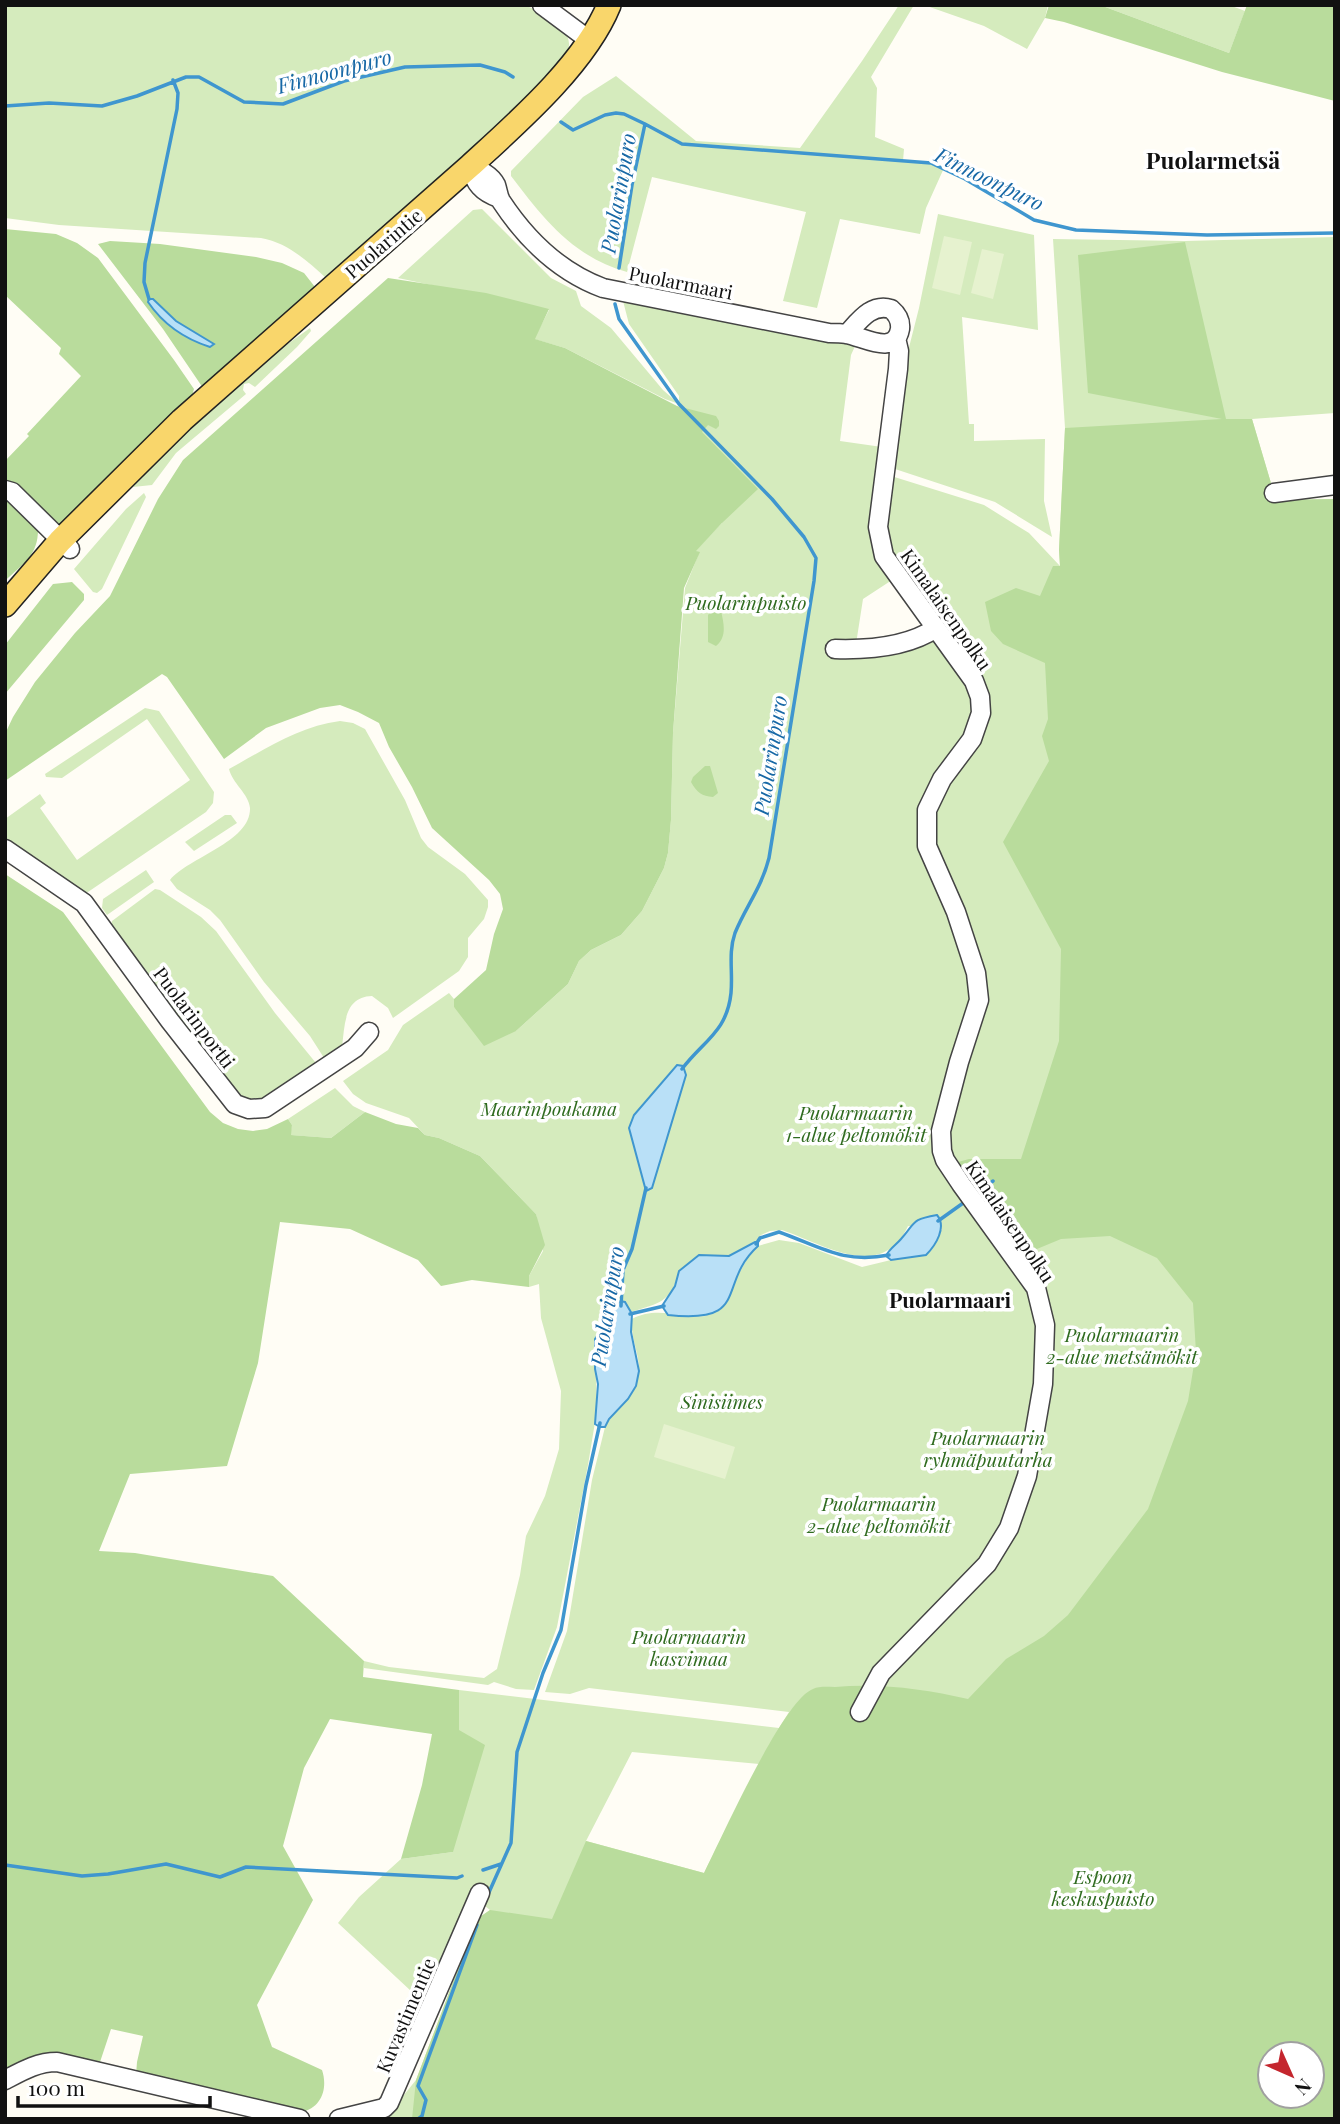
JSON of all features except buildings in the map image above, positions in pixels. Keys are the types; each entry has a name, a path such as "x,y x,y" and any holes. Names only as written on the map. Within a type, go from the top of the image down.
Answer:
{"main road":[{"name":"Puolarintie","path":"5,624 103,496 190,413 516,123 560,77 601,24 609,5"},
{"name":"Puolarintie","path":"5,605 65,545"}],"street":[{"path":"542,5 589,40"},
{"name":"Puolarmaari","path":"470,166 475,181 486,194 499,198 550,258 563,269 596,285 829,333 847,334 879,344 888,343 895,338"},
{"path":"847,334 871,310 884,307 896,314 900,320 895,338"},
{"name":"Kimalaisenpolku","path":"860,1712 881,1673 987,1564 1009,1528 1027,1476 1043,1384 1046,1344 1042,1308 1035,1288 945,1160 941,1131 979,1000 975,973 956,912 927,846 927,810 942,779 972,739 981,713 980,697 974,681 884,556 878,527 898,369 899,351 895,338"},
{"path":"1274,492 1335,485"},
{"path":"5,490 12,492 65,545"},
{"path":"835,649 863,650 926,635 936,628"},
{"name":"Puolarinportti","path":"5,849 84,903 235,1104 249,1109 265,1108 355,1048 369,1032"},
{"name":"Kuvastimentie","path":"339,2119 384,2108 389,2103 480,1893"},
{"path":"5,2080 30,2067 45,2062 57,2062 300,2119"}],"green space":[{"path":"5,5 524,5 546,15 560,26 569,46 559,65 500,127 326,278 288,248 261,238 59,225 5,218"},
{"path":"899,5 914,5 871,77 877,88 875,137 904,149 903,161 931,163 944,168 926,208 920,234 840,219 817,308 783,301 806,212 652,177 627,272 591,257 575,246 535,207 511,176 511,171 583,97 616,76 696,141 800,148"},
{"path":"924,5 1048,5 1045,18 1027,49 984,26"},
{"path":"1049,5 1100,5 1229,53 1247,5 1335,5 1335,101 1222,72 1045,18"},
{"path":"1100,5 1229,5 1245,11 1229,53"},
{"path":"482,209 551,278 576,291 581,306 611,328 663,390 679,404 565,348 534,339 549,310 398,278 473,210"},
{"path":"938,214 1034,235 1038,330 962,317 969,424 974,424 974,441 1045,439 1044,501 1052,537 995,502 892,468 902,375"},
{"path":"5,229 56,234 77,243 98,258 194,389 192,396 162,422 141,450 66,527 54,525 5,479 5,461 81,376 59,354 61,348 5,295"},
{"path":"944,236 972,242 960,295 932,288"},
{"path":"1335,237 1335,413 1252,419 1276,500 1335,499 1335,2119 374,2119 387,2116 416,2080 477,1919 490,1910 480,1902 426,2005 338,1923 359,1897 401,1859 453,1852 459,1690 779,1728 789,1712 589,1688 570,1694 545,1692 567,1631 592,1480 605,1427 631,1393 638,1378 639,1363 632,1319 650,1313 706,1316 758,1246 779,1240 799,1243 862,1267 926,1255 942,1229 908,1226 897,1243 883,1253 868,1256 833,1250 782,1230 770,1231 729,1256 721,1255 679,1271 668,1296 656,1304 631,1312 625,1302 616,1303 595,1339 597,1410 588,1465 557,1627 534,1690 516,1689 494,1682 488,1685 364,1668 364,1661 389,1667 484,1678 497,1669 520,1575 526,1536 545,1496 559,1449 561,1391 541,1318 539,1284 529,1287 529,1276 543,1251 536,1214 480,1156 439,1138 425,1135 409,1118 366,1103 353,1094 343,1081 388,1050 403,1025 449,993 454,999 454,1007 516,1031 568,984 579,961 591,950 621,935 642,911 664,868 671,820 673,733 685,588 699,553 695,551 722,523 701,432 629,324 623,301 856,344 851,355 840,441 882,447 888,475 984,505 1029,533 1060,566 1065,428 1053,239 1185,241","holes":["905,580 937,618 922,630 856,644 863,599 889,582","632,1752 759,1764 704,1873 586,1841"]},
{"path":"110,241 160,244 256,257 282,263 304,273 315,287 236,366 203,388 163,329 98,244"},
{"name":"Espoon keskuspuisto","path":"1185,242 1226,419 1252,419 1276,500 1335,499 1335,2119 412,2119 416,2080 477,1919 490,1910 552,1919 586,1841 704,1873 770,1743 800,1699 818,1687 885,1686 968,1699 1006,1659 1044,1636 1068,1615 1148,1509 1188,1401 1196,1352 1193,1303 1157,1258 1110,1236 1061,1239 1020,1256 958,1162 969,1159 1021,1159 1059,1041 1061,949 1003,842 1049,761 1042,736 1048,719 1045,663 1003,644 991,631 985,602 1016,588 1040,596 1053,566 1060,566 1065,428 1222,419 1088,393 1078,255"},
{"path":"982,249 1004,254 993,299 971,293"},
{"path":"388,278 486,293 549,309 535,339 565,348 677,406 716,416 719,426 716,429 708,425 702,432 758,489 696,551 700,552 684,588 673,733 671,820 664,868 642,911 621,935 591,950 579,961 568,984 516,1031 484,1046 454,1007 454,999 486,970 503,909 500,894 489,880 432,828 379,723 340,705 320,708 266,728 224,759 167,677 162,674 5,781 5,734 13,717 35,682 110,596 158,499 183,460"},
{"path":"310,328 311,331 297,347 255,387 249,383 244,384 243,390 246,394 176,453 152,485 133,487 153,461 268,358"},
{"path":"144,493 146,497 102,589 97,593 93,592 74,569 126,509"},
{"path":"5,498 38,526 38,536 29,557 5,581"},
{"path":"72,582 84,594 84,600 5,694 5,645 53,584"},
{"path":"714,608 721,611 724,625 722,639 716,646 708,642 708,615"},
{"path":"145,708 159,711 214,792 213,803 206,812 85,894 79,894 5,838 5,819 40,794 46,803 40,808 77,860 190,780 147,719 62,778 46,777 45,774"},
{"path":"340,721 365,729 405,800 421,838 428,847 465,874 488,900 488,907 484,919 468,938 468,957 459,971 393,1018 388,1008 372,996 356,1001 348,1013 342,1047 326,1061 310,1036 264,982 220,920 210,910 177,889 170,880 230,840 248,820 249,803 229,769 296,733"},
{"path":"705,766 710,766 718,793 713,797 700,793 691,782"},
{"path":"225,815 231,815 237,823 194,851 185,842"},
{"path":"146,870 154,882 107,915 102,908 103,899"},
{"path":"5,874 63,912 210,1112 223,1123 253,1131 267,1129 288,1119 292,1125 291,1135 331,1138 365,1112 396,1124 418,1128 425,1135 439,1138 480,1156 536,1214 545,1245 529,1276 529,1287 472,1280 441,1286 418,1260 350,1229 280,1222 258,1363 227,1466 130,1474 99,1551 135,1553 273,1576 364,1661 363,1677 459,1690 459,1730 485,1745 453,1852 401,1859 422,1785 432,1734 330,1719 304,1768 283,1846 313,1900 257,2005 272,2047 322,2070 322,2096 314,2106 301,2112 136,2075 143,2036 111,2029 99,2065 5,2074"},
{"path":"155,889 201,917 216,931 275,1013 316,1063 316,1068 270,1098 254,1103 234,1094 111,927 112,921"},
{"path":"335,1088 353,1106 365,1112 331,1138 290,1135 292,1125 288,1119"},
{"path":"664,1424 735,1447 725,1479 654,1457"}],"water":[{"path":"153,299 176,321 214,344 210,347 201,344 175,330 154,310 148,302"},
{"path":"677,1065 683,1066 686,1075 652,1188 646,1191 629,1128 634,1115"},
{"path":"937,1215 941,1230 937,1241 926,1255 891,1260 886,1256 915,1222"},
{"path":"758,1242 758,1246 746,1260 729,1298 722,1307 712,1313 694,1316 668,1315 662,1306 675,1286 679,1271 699,1255 729,1256"},
{"path":"625,1302 632,1314 631,1332 639,1371 636,1386 628,1399 605,1427 600,1427 595,1424 598,1384 595,1339 616,1303"}],"waterway":[{"name":"Finnoonpuro","path":"5,106 49,103 102,106 186,77 199,77 244,102 283,104 344,81 405,67 480,65 513,77"},
{"path":"149,299 144,282 145,263 177,109 178,93 173,80"},
{"name":"Finnoonpuro","path":"561,122 573,130 605,115 616,113 624,114 682,144 931,163 965,179 1034,220 1076,230 1207,235 1335,233"},
{"name":"Puolarinpuro","path":"619,268 645,124"},
{"name":"Puolarinpuro","path":"615,304 619,319 679,404 772,499 804,537 816,558 769,858 733,940 731,993 725,1017 713,1035 682,1069"},
{"path":"975,1194 993,1181"},
{"name":"Puolarinpuro","path":"621,1306 623,1270 632,1249 646,1188"},
{"path":"938,1221 966,1201"},
{"path":"756,1244 760,1238 779,1232 845,1256 889,1255"},
{"path":"630,1314 664,1306"},
{"name":"Puolarinpuro","path":"486,1899 511,1843 517,1752 543,1673 561,1630 586,1485 600,1423"},
{"path":"5,1865 82,1876 166,1864 220,1877 246,1867 457,1878 462,1876"},
{"path":"483,1870 501,1864"},
{"path":"418,2119 422,2116 426,2100 418,2086 477,1925"}],"district":[{"name":"Puolarmetsä","path":"1213,159"},
{"name":"Puolarmaari","path":"950,1299"}],"park label":[{"name":"Puolarinpuisto","path":"746,602"},
{"name":"Maarinpoukama","path":"549,1108"},
{"name":"Puolarmaarin 1-alue peltomökit","path":"856,1123"},
{"name":"Puolarmaarin 2-alue metsämökit","path":"1122,1345"},
{"name":"Sinisiimes","path":"722,1401"},
{"name":"Puolarmaarin ryhmäpuutarha","path":"988,1448"},
{"name":"Puolarmaarin 2-alue peltomökit","path":"879,1514"},
{"name":"Puolarmaarin kasvimaa","path":"689,1647"}]}
